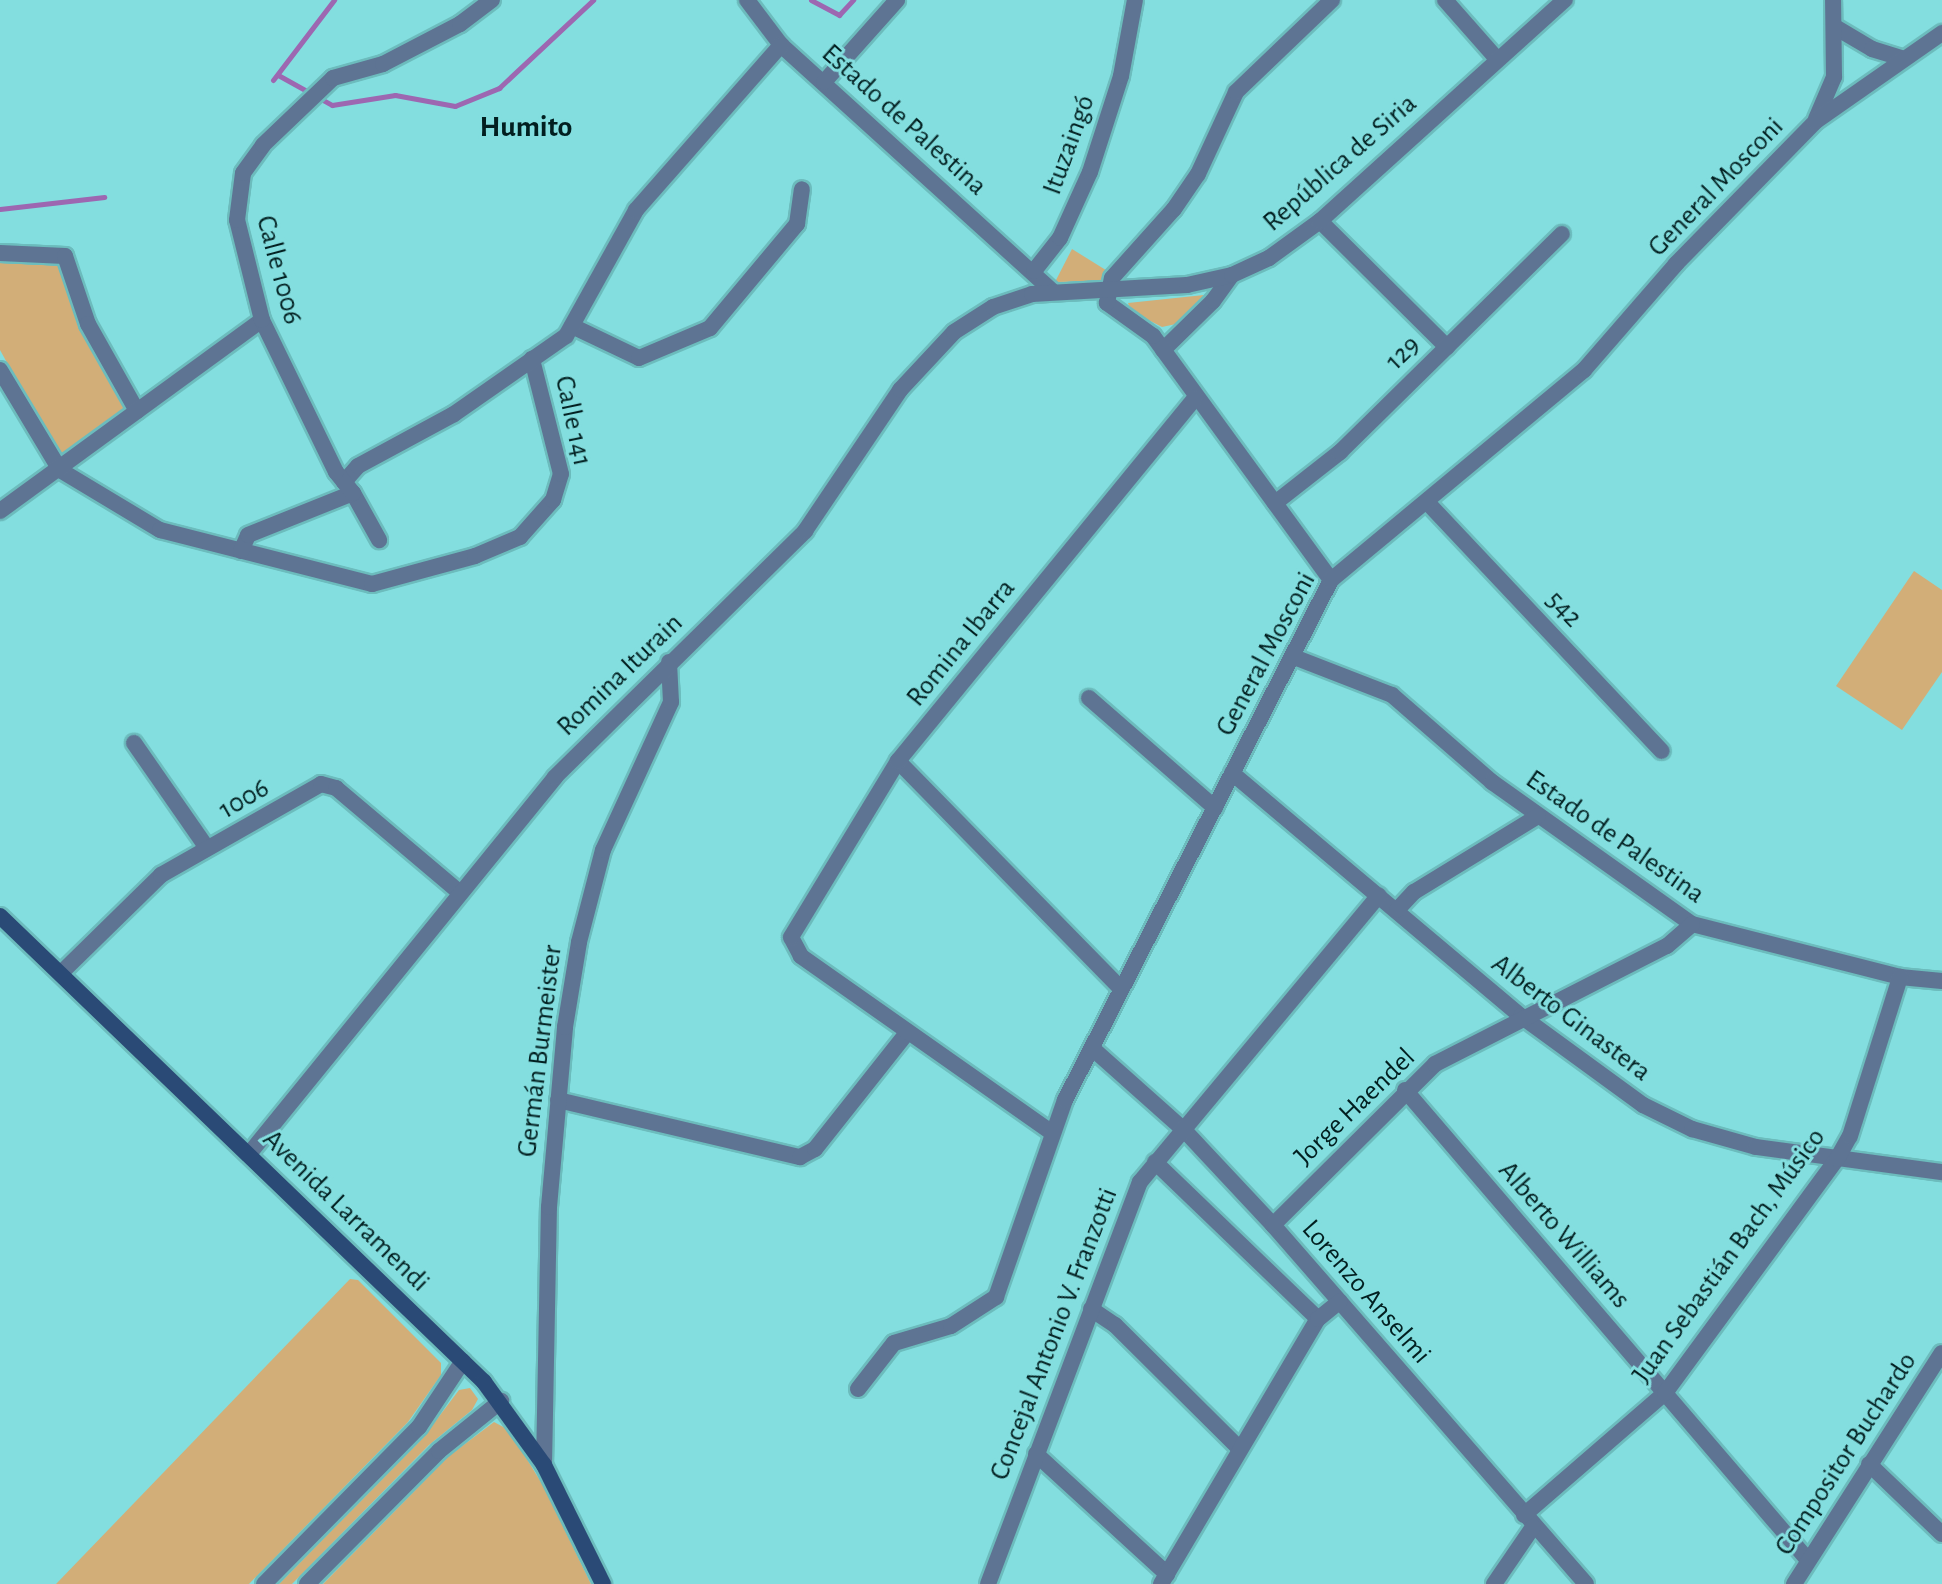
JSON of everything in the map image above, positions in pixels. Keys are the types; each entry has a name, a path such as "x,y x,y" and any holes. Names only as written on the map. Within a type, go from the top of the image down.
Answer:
{"main road":[{"name":"Avenida Larramendi","path":"0,916 501,1401 544,1465 603,1584"}],"street":[{"name":"Calle 1006","path":"379,540 262,320 237,220 236,192 248,164 324,86 342,73 383,64 460,24 492,0"},
{"name":"Estado de Palestina","path":"747,0 781,45 1034,271"},
{"path":"824,82 897,0"},
{"name":"Ituzaingó","path":"1034,271 1060,238 1090,172 1121,76 1135,0"},
{"path":"1331,580 1195,398 1163,350 1142,326 1108,306 1107,290 1187,191 1236,92 1332,0"},
{"path":"1445,0 1497,59"},
{"name":"República de Siria","path":"1059,291 1187,285 1232,275 1269,258 1320,221 1565,0"},
{"path":"1816,121 1834,77 1833,0"},
{"path":"1835,27 1872,49 1902,58"},
{"name":"General Mosconi","path":"858,1389 894,1343 959,1323 996,1297 1051,1132 1331,580 1584,370 1676,264 1816,121 1902,58 1942,33"},
{"name":"Calle 141","path":"60,470 160,530 372,584 475,556 520,537 553,500 561,481 532,359 558,343 572,326 636,210 781,45"},
{"path":"572,326 639,358 710,328 797,224 802,189"},
{"path":"1320,221 1447,347"},
{"name":"129","path":"1275,503 1340,452 1562,234"},
{"path":"0,253 65,256 88,324 137,411"},
{"path":"1034,271 1059,291"},
{"path":"1163,350 1213,301 1232,275"},
{"name":"Romina Iturain","path":"249,1154 555,777 813,522 900,390 935,349 993,307 1059,291"},
{"path":"0,511 262,320"},
{"path":"241,551 248,535 349,488 358,466 446,419 532,359"},
{"path":"0,370 60,470"},
{"name":"Romina Ibarra","path":"906,1034 801,956 791,937 898,761 1195,398"},
{"name":"542","path":"1427,502 1662,751"},
{"name":"Estado de Palestina","path":"1294,657 1385,690 1538,816 1692,924 1900,977 1942,981"},
{"name":"Germán Burmeister","path":"544,1465 549,1207 572,985 593,883 671,702 669,662"},
{"path":"1089,698 1215,808"},
{"path":"134,743 207,848"},
{"path":"898,761 1121,989"},
{"name":"Alberto Ginastera","path":"1232,773 1521,1016 1665,1118 1756,1147 1942,1172"},
{"name":"1006","path":"61,973 144,888 207,848 328,784 459,892"},
{"path":"1397,910 1414,892 1538,816"},
{"name":"Concejal Antonio V. Franzotti","path":"988,1584 1130,1203 1155,1162 1185,1131 1379,895"},
{"name":"Jorge Haendel","path":"1273,1225 1405,1090 1435,1064 1521,1016 1667,946 1692,924"},
{"name":"Juan Sebastián Bach, Músico","path":"1494,1584 1528,1521 1665,1393 1837,1159 1850,1136 1900,977"},
{"path":"558,1100 800,1157 815,1149 906,1034 1051,1132"},
{"name":"Lorenzo Anselmi","path":"1092,1048 1185,1131 1273,1225 1586,1584"},
{"name":"Alberto Williams","path":"1405,1090 1808,1560"},
{"path":"1155,1162 1318,1319"},
{"path":"1036,1454 1164,1579 1318,1319 1340,1301"},
{"path":"1091,1309 1115,1325 1240,1449"},
{"name":"Compositor Buchardo","path":"1794,1584 1942,1353"},
{"path":"264,1584 419,1427 463,1361"},
{"path":"307,1584 439,1451 501,1401"},
{"path":"1869,1464 1942,1534"}],"shaded area":[{"path":"1072,249 1109,272 1106,281 1055,282"},
{"path":"0,258 58,264 125,403 124,411 70,458 59,457 0,350"},
{"path":"1204,295 1176,324 1162,327 1131,311 1128,303"},
{"path":"1914,571 1942,590 1942,672 1902,730 1836,686"},
{"path":"350,1279 358,1280 441,1363 441,1375 408,1422 249,1584 56,1584"},
{"path":"470,1388 478,1399 472,1410 429,1445 292,1584 279,1584 422,1439 459,1390"},
{"path":"494,1422 509,1430 544,1487 591,1584 323,1584 449,1456"}],"waterway":[{"path":"273,80 334,0"},
{"path":"278,75 332,105 395,95 455,106 499,88 593,0"},
{"path":"811,0 839,15 853,0"},
{"path":"0,209 104,197"}],"district":[{"name":"Humito","path":"526,127"}]}
